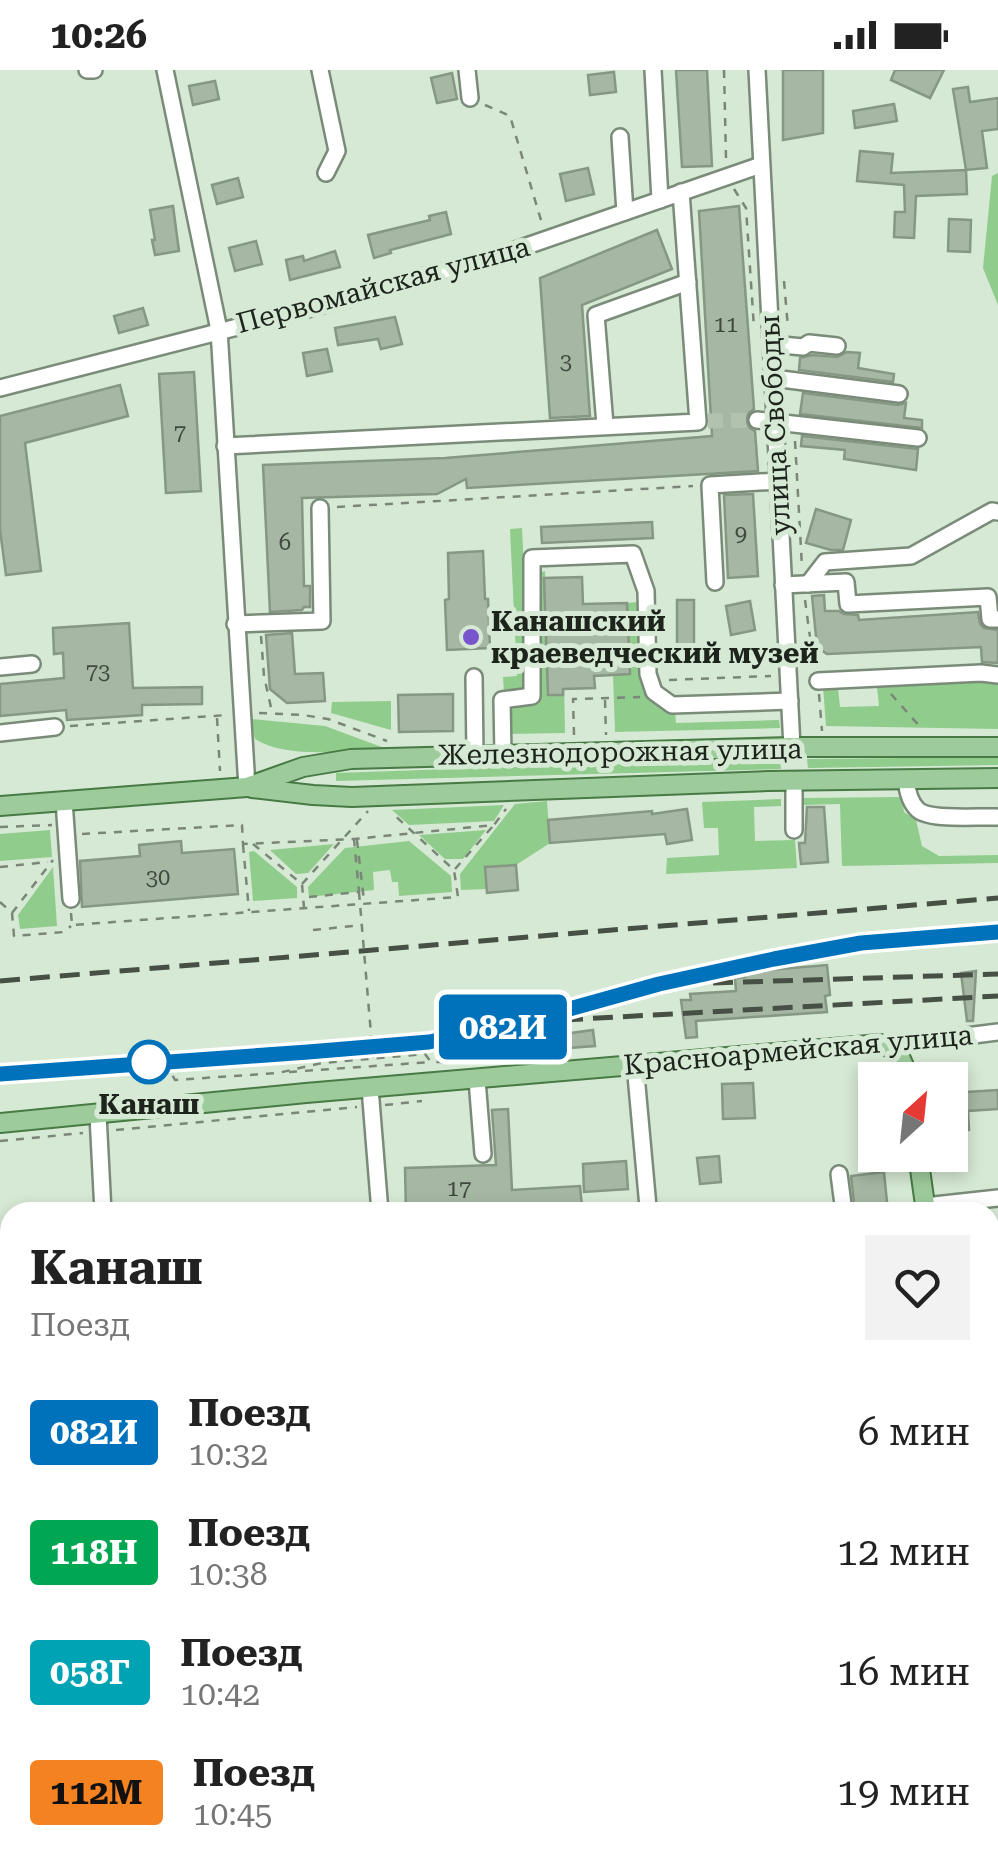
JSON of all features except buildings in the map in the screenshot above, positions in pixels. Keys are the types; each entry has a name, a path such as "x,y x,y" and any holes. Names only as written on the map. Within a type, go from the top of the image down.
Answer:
{"main road":[{"name":"Железнодорожная улица","path":"247,787 302,767 351,758 792,747 998,748"},
{"name":"улица Свободы","path":"792,747 794,780"},
{"name":"Железнодорожная улица","path":"0,806 247,787 352,797 794,780 998,778"},
{"name":"Красноармейская улица","path":"0,1123 98,1123 370,1097 477,1080 635,1064 887,1046"},
{"path":"887,1046 902,1062"},
{"path":"920,1172 924,1202"}],"street":[{"path":"165,70 218,330 247,787"},
{"path":"320,70 337,151 326,174"},
{"path":"467,70 470,98"},
{"path":"653,70 660,200"},
{"name":"улица Свободы","path":"756,70 762,165 763,343 772,378 784,585 786,702 792,747"},
{"path":"620,137 625,212"},
{"name":"Первомайская улица","path":"0,388 354,297 546,240 762,165"},
{"path":"225,446 703,421 681,192"},
{"path":"605,425 596,315 688,282"},
{"path":"763,343 837,346"},
{"path":"772,378 899,394"},
{"path":"757,420 918,438"},
{"path":"715,582 710,484 778,481"},
{"path":"236,624 322,621 320,508"},
{"path":"806,584 824,562 911,556 992,511 998,512"},
{"path":"503,755 502,700 532,696 532,558 632,554 646,591 650,680 654,692 672,706 786,702"},
{"path":"784,585 846,582 848,604 988,598 990,619 998,618"},
{"path":"0,667 32,664"},
{"path":"818,681 998,675"},
{"path":"474,677 475,755"},
{"path":"0,733 55,727"},
{"path":"794,780 794,830"},
{"path":"906,780 915,808 926,816 996,816"},
{"path":"64,801 71,900"},
{"name":"Красноармейская улица","path":"887,1046 998,1032"},
{"path":"912,1062 935,1040"},
{"path":"635,1064 648,1202"},
{"path":"477,1080 483,1154"},
{"path":"370,1097 379,1202"},
{"path":"98,1123 102,1202"},
{"path":"839,1174 843,1202"},
{"path":"971,1202 998,1198"}],"path":[{"path":"724,70 726,176 746,208 763,343"},
{"path":"470,98 510,116 546,240"},
{"path":"783,268 790,346"},
{"path":"794,424 811,656 818,681 822,732"},
{"path":"320,508 710,484"},
{"path":"257,622 272,714"},
{"path":"650,680 782,675 786,702"},
{"path":"877,678 926,734"},
{"path":"574,736 573,699 659,696"},
{"path":"605,698 606,735"},
{"path":"55,727 240,712 328,720 393,743"},
{"path":"217,716 220,771"},
{"path":"454,870 514,800"},
{"path":"302,884 374,805"},
{"path":"0,902 12,913 14,936 64,932 72,924 458,897 454,870 384,806"},
{"path":"224,816 225,825"},
{"path":"0,828 65,823 80,834 242,824 249,912"},
{"path":"243,844 494,825"},
{"path":"355,838 373,1058"},
{"path":"355,838 364,903"},
{"path":"12,913 66,842"},
{"path":"252,844 302,884 304,908"},
{"path":"0,867 52,862"},
{"path":"309,897 359,892"},
{"path":"71,900 72,924"},
{"path":"312,930 363,925"},
{"path":"278,1073 322,1062 424,1054"},
{"path":"129,1074 169,1069 175,1080 431,1062"},
{"path":"0,1141 98,1123 370,1097 425,1100"}],"green space":[{"path":"998,173 998,305 983,268 992,176"},
{"path":"522,528 529,678 520,694 504,694 503,677 517,676 510,529"},
{"path":"545,571 547,677 564,678 565,733 504,734 504,710 513,704 539,703 535,581"},
{"path":"638,602 638,650 644,685 650,699 661,708 675,711 676,723 779,720 780,728 615,732 613,675 630,674 627,603"},
{"path":"977,681 998,684 998,729 826,726 823,686 838,688 840,707 879,706 877,687"},
{"path":"391,701 391,730 331,713 332,702"},
{"path":"250,719 325,726 387,749 284,750 255,739"},
{"path":"998,757 998,765 808,768 807,759"},
{"path":"780,758 781,769 336,781 336,773"},
{"path":"902,797 904,812 916,820 922,846 939,856 998,855 998,863 842,866 840,804 803,805 802,798"},
{"path":"781,799 781,806 754,807 755,841 795,840 797,868 666,874 667,858 719,855 718,828 704,828 702,802"},
{"path":"547,801 550,843 516,865 485,868 487,889 461,890 460,874 515,804"},
{"path":"504,805 494,821 409,825 392,810"},
{"path":"50,830 52,857 0,861 0,834"},
{"path":"486,830 463,859 445,859 419,835"},
{"path":"409,841 451,876 452,892 399,896 398,882 392,882 390,870 373,872 374,890 309,897 308,887 345,848"},
{"path":"334,844 308,873 296,874 270,850"},
{"path":"254,851 297,887 297,898 253,901 249,852"},
{"path":"53,867 57,926 20,929 18,915"}],"tunnel":[{"path":"708,421 757,420"}],"railway":[{"path":"0,981 998,898"},
{"path":"0,1074 429,1041 512,1025 659,984 774,959 861,943 998,932"},
{"path":"713,983 998,974"},
{"path":"563,1020 998,996"}],"train":[{"name":"082И","path":"0,1074 429,1042 774,959 861,943 998,932"}],"place":[{"name":"Канашский краеведческий музей","path":"471,637"},
{"name":"Канаш","path":"149,1062"}]}
